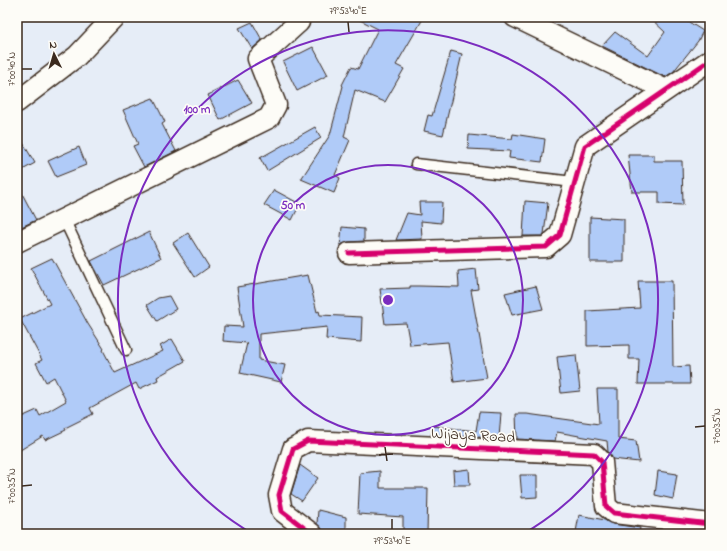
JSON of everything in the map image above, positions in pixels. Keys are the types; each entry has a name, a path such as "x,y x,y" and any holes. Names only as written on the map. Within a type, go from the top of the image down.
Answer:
{"street":[{"path":"17,102 77,56 114,17"},
{"path":"515,17 666,90"},
{"path":"17,242 269,118 276,105 258,59 299,22"},
{"path":"349,253 546,247 560,235 585,146 710,60"},
{"name":"Wijaya Road","path":"312,534 282,511 279,495 293,449 308,441 594,454 602,462 606,506 614,513 710,524"}],"lane":[{"path":"416,164 574,182"},
{"path":"64,219 126,350"}],"building":[{"path":"354,17 424,17 396,65 404,69 385,102 355,90 344,137 350,140 335,175 340,178 334,193 301,179 330,135 343,86 342,85 351,67 358,69 378,29"},
{"path":"649,17 681,17 703,31 698,41 673,72 665,77 602,46 615,32 648,56 665,32"},
{"path":"252,22 262,40 252,49 239,28"},
{"path":"313,47 328,75 297,91 283,62"},
{"path":"451,51 462,54 443,135 424,131 428,115 432,116"},
{"path":"238,80 252,103 220,120 208,95"},
{"path":"153,98 165,122 162,124 176,151 144,167 133,146 138,144 123,110"},
{"path":"315,127 321,138 267,171 260,158"},
{"path":"17,133 35,163 17,173"},
{"path":"513,134 545,139 542,162 509,158 510,151 468,149 469,135 512,139"},
{"path":"79,147 86,165 56,177 48,161"},
{"path":"628,155 654,155 654,161 682,161 683,205 659,204 659,192 632,192"},
{"path":"17,184 36,220 17,229"},
{"path":"274,190 300,204 292,220 264,205"},
{"path":"525,201 548,203 544,234 542,236 523,236"},
{"path":"419,202 442,202 441,223 421,221 422,239 396,240 407,213 420,215"},
{"path":"590,217 624,219 624,262 590,262"},
{"path":"342,227 364,229 364,241 348,242 340,246"},
{"path":"149,232 161,258 104,285 91,261"},
{"path":"188,233 209,267 195,277 173,243"},
{"path":"52,258 88,324 104,349 103,350 115,373 163,351 160,346 172,339 185,361 157,377 158,380 139,389 136,383 90,408 93,414 65,428 66,430 45,440 43,436 17,452 17,419 37,410 40,416 66,401 54,377 46,382 36,363 42,360 20,319 50,304 31,268"},
{"path":"476,269 478,289 471,290 487,378 454,382 448,342 410,345 406,323 385,324 380,289 410,288 410,286 459,287 458,271"},
{"path":"308,275 317,312 319,311 320,315 362,317 361,342 326,339 327,327 259,334 259,360 285,365 281,382 240,373 247,343 223,341 224,326 243,327 237,287"},
{"path":"638,281 672,281 673,367 689,366 690,384 638,384 639,359 629,359 629,345 587,346 587,311 640,308"},
{"path":"536,286 543,309 512,315 505,293"},
{"path":"169,296 176,309 157,321 147,305 158,298"},
{"path":"576,355 580,391 561,393 557,357"},
{"path":"597,389 618,389 618,439 636,441 639,462 612,459 608,452 607,441 557,432 555,441 517,439 516,414 527,414 599,424"},
{"path":"479,412 501,413 499,438 431,435 433,426 476,431"},
{"path":"300,465 318,478 302,501 291,494"},
{"path":"469,469 470,485 454,485 453,471"},
{"path":"380,471 380,488 428,488 427,534 403,534 403,517 358,514 360,473"},
{"path":"658,471 677,474 673,499 655,495"},
{"path":"520,475 537,475 537,497 522,498"},
{"path":"318,510 346,517 346,534 327,534 323,532 317,524"},
{"path":"579,515 605,520 613,524 640,528 639,534 585,534 576,532"}],"cycle path":[{"path":"349,253 546,247 560,235 585,146 710,60"},
{"path":"312,534 282,511 279,495 293,449 308,441 594,454 602,462 606,506 614,513 710,524"}]}
